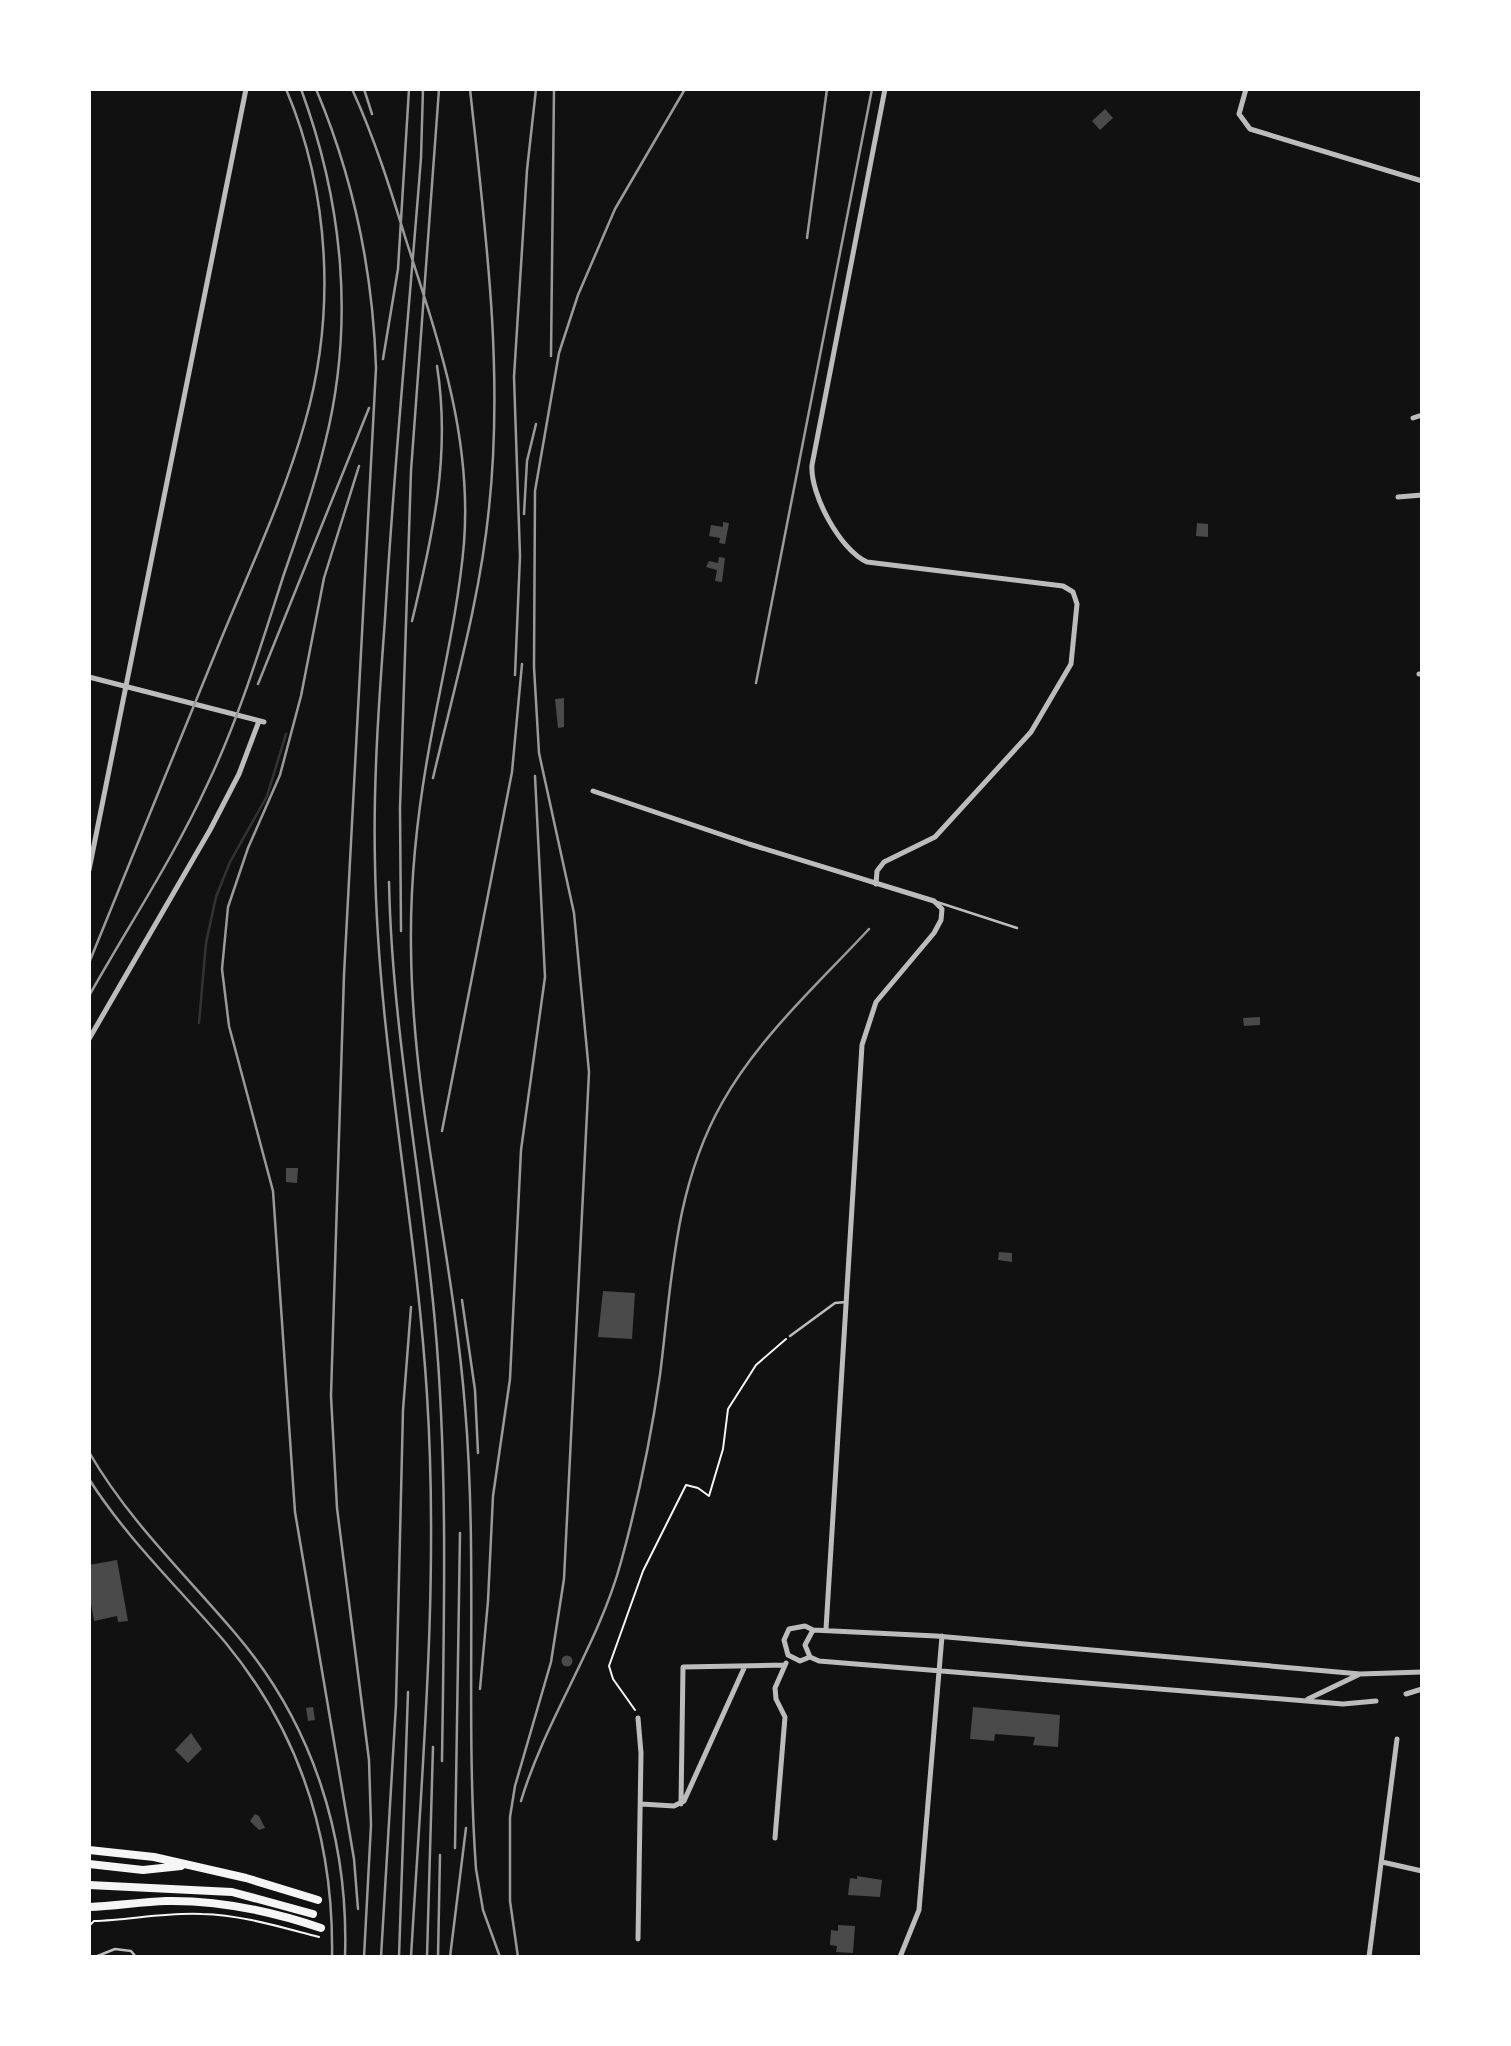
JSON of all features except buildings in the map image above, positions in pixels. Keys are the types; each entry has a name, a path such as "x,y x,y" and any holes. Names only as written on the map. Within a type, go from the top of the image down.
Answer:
{"main road":[{"path":"89,1847 154,1857 246,1878 318,1900"},
{"path":"89,1864 143,1870 184,1865"},
{"path":"89,1885 232,1892 313,1914"},
{"path":"91,1908 163,1901 218,1904 267,1912 320,1933"}],"street":[{"path":"89,870 246,89"},
{"path":"877,884 877,871 884,862 935,837 1031,732 1071,664 1077,604 1073,592 1063,586 877,564 860,559 846,546 813,487 812,465 885,89"},
{"path":"1245,89 1239,114 1251,129 1422,181"},
{"path":"1413,418 1422,415"},
{"path":"1398,497 1422,495"},
{"path":"89,677 261,721 239,774 210,831 89,1039"},
{"path":"593,791 934,901 942,909 939,926 886,987 864,1030 858,1088 826,1629"},
{"path":"1376,1701 1343,1704 810,1657 800,1661 791,1658 783,1644 789,1629 798,1625 813,1630 942,1636 1360,1674 1422,1672"},
{"path":"810,1657 805,1645 813,1630"},
{"path":"900,1957 919,1910 942,1636"},
{"path":"775,1839 785,1717 776,1699 775,1688 791,1658"},
{"path":"681,1804 683,1667 785,1665"},
{"path":"681,1804 745,1666"},
{"path":"1305,1700 1323,1694 1345,1679 1360,1674"},
{"path":"1406,1694 1422,1689"},
{"path":"638,1718 641,1804 638,1940"},
{"path":"1369,1957 1397,1739"},
{"path":"641,1804 681,1804"},
{"path":"1382,1862 1422,1871"}],"lane":[{"path":"934,901 1017,928"},
{"path":"790,1336 835,1303 846,1302"},
{"path":"95,1957 115,1949 131,1951 136,1957"}],"path":[{"path":"638,1718 613,1679 610,1665 643,1571 686,1485 698,1488 709,1496 723,1449 728,1409 756,1365 790,1336"},
{"path":"89,1926 94,1921 112,1923 199,1914 242,1918 320,1933"}],"waterway":[{"path":"199,1023 206,943 216,897 230,862 267,796 286,734"}],"railway":[{"path":"89,963 275,510 305,422 315,381 324,297 320,212 301,129 286,89"},
{"path":"89,996 181,838 220,758 258,654 325,443 340,354 340,264 327,176 301,89"},
{"path":"316,89 341,156 359,225 371,296 376,368 344,975 331,1396 337,1508 369,1760 371,1825 364,1957"},
{"path":"352,89 382,165 431,317 450,390 463,465 464,543 453,621 421,798 413,873 411,947 418,1063 452,1292 465,1407 471,1522 471,1753 476,1869 483,1910 500,1957"},
{"path":"364,89 372,114"},
{"path":"383,359 398,269 409,89"},
{"path":"411,1957 428,1676 430,1465 422,1328 383,997 375,833 381,680 421,158 423,89"},
{"path":"401,931 400,808 411,471 439,89"},
{"path":"433,778 466,644 479,576 493,456 494,351 491,298 470,89"},
{"path":"515,675 520,556 514,377 527,170 536,89"},
{"path":"551,356 554,89"},
{"path":"518,1957 510,1901 510,1817 515,1786 551,1662 564,1579 589,1072 574,913 539,753 534,667 535,491 559,353 578,295 615,209 685,89"},
{"path":"807,238 827,89"},
{"path":"756,683 872,89"},
{"path":"412,621 438,494 442,431 437,366"},
{"path":"258,684 369,408"},
{"path":"524,514 527,461 536,424"},
{"path":"358,1909 354,1859 295,1512 273,1191 229,1026 222,969 228,907 248,848 280,775 301,696 324,578 359,466"},
{"path":"442,1131 512,772 522,664"},
{"path":"480,1689 493,1496 510,1379 521,1150 545,977 535,776"},
{"path":"389,882 401,1048 429,1268 439,1377 444,1542 442,1761"},
{"path":"521,1801 544,1740 599,1623 621,1562 652,1422 684,1201 706,1135 737,1079 771,1033 869,929"},
{"path":"462,1300 475,1390 478,1453"},
{"path":"381,1957 396,1704 403,1410 411,1307"},
{"path":"89,1452 121,1501 235,1633 286,1705 321,1784 333,1826 345,1913 345,1957"},
{"path":"89,1479 137,1543 225,1642 252,1677 274,1713 293,1751 319,1830 327,1871 332,1957"},
{"path":"455,1848 460,1533"},
{"path":"399,1957 408,1692"},
{"path":"427,1957 433,1747"},
{"path":"450,1957 466,1828"},
{"path":"438,1957 440,1855"}]}
